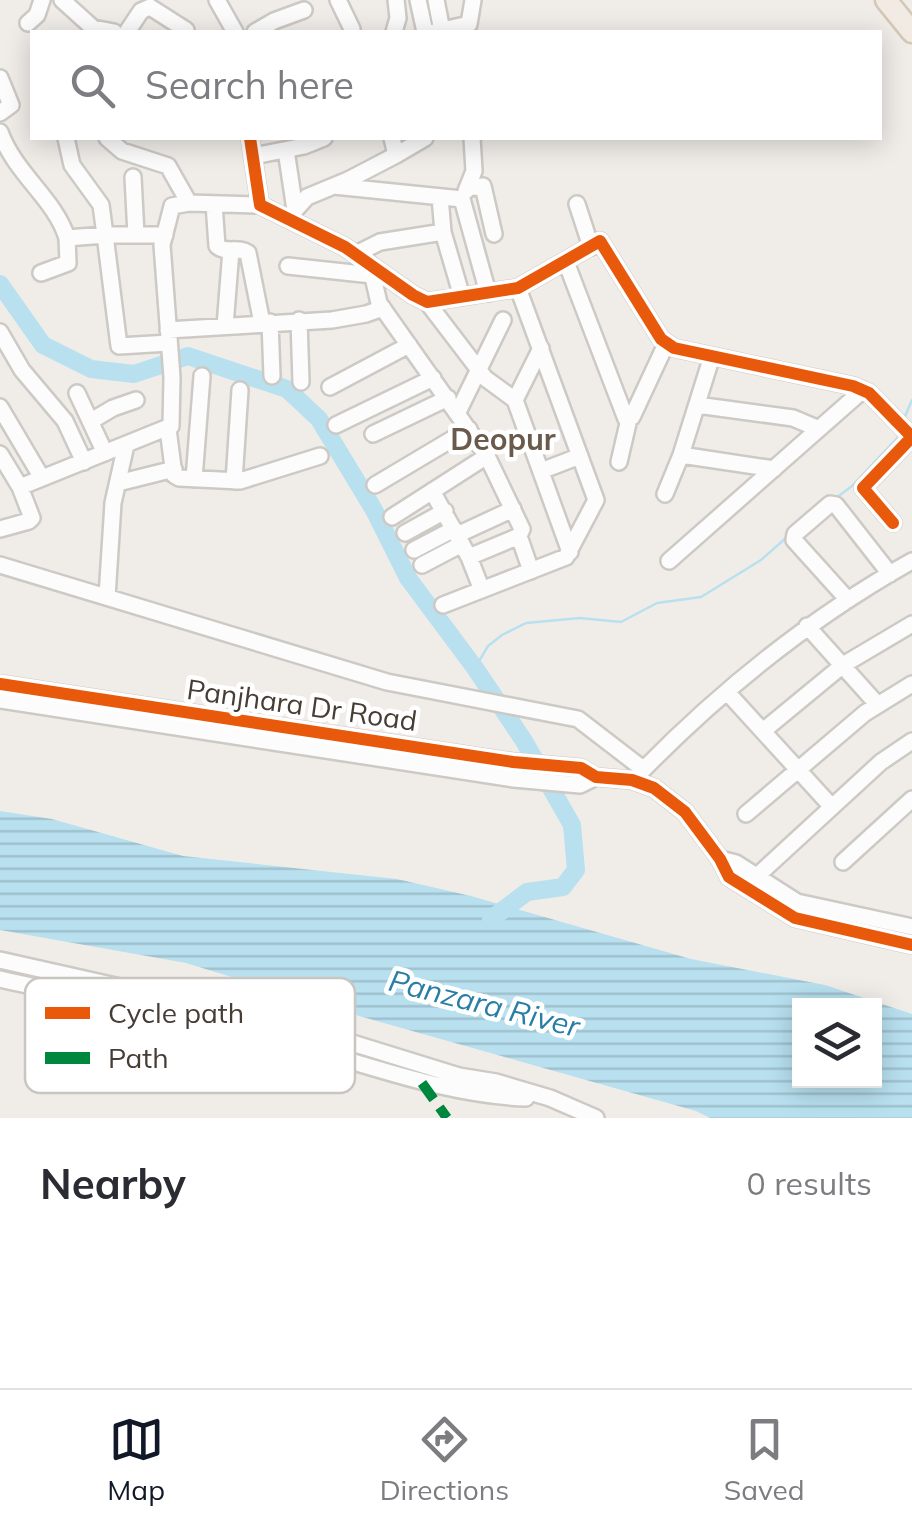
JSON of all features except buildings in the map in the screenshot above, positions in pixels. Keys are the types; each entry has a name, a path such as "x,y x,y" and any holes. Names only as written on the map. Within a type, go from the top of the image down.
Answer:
{"main road":[{"path":"886,0 912,32"}],"street":[{"path":"28,23 37,15 42,0"},
{"path":"62,0 93,28 102,30"},
{"path":"217,0 234,30"},
{"path":"338,0 352,29"},
{"path":"395,30 396,0"},
{"path":"418,0 425,30"},
{"path":"436,0 438,30"},
{"path":"446,30 469,24 474,0"},
{"path":"128,30 141,12 150,8 186,30"},
{"path":"258,30 304,10"},
{"path":"0,78 12,105 0,113"},
{"path":"0,132 19,170 60,218 68,238 68,263 41,272"},
{"path":"66,140 72,165 101,205 118,346 169,342 226,326 350,318 383,308"},
{"path":"109,140 122,151 168,166 189,203"},
{"path":"250,140 260,205"},
{"path":"254,156 318,140"},
{"path":"392,140 396,154"},
{"path":"292,214 307,197 420,140"},
{"path":"472,140 474,171 464,194 488,293"},
{"path":"286,150 292,214"},
{"path":"133,177 136,235"},
{"path":"334,186 440,197 464,194 483,186 494,234"},
{"path":"440,197 444,232 462,298"},
{"path":"214,204 217,246 248,253 266,323 272,376"},
{"path":"576,204 591,247"},
{"path":"320,456 250,480 176,477 168,429 173,420 172,377 162,245 172,206 260,205 292,214 427,302 480,372 515,400 570,552"},
{"path":"366,265 380,242 444,232"},
{"path":"68,238 165,234"},
{"path":"427,302 518,288 600,241 666,344 863,390 901,426 912,437 863,488 893,523"},
{"path":"226,326 231,250"},
{"path":"566,262 622,417 629,419"},
{"path":"288,266 366,265"},
{"path":"366,265 383,308 486,456 522,529 519,536 531,571"},
{"path":"443,605 562,560 570,552 596,500 518,288"},
{"path":"299,320 301,382"},
{"path":"458,412 503,320"},
{"path":"0,332 22,370 65,422 84,462"},
{"path":"619,462 629,419 666,344"},
{"path":"330,386 410,345"},
{"path":"515,400 540,348"},
{"path":"665,494 712,356"},
{"path":"194,479 202,376"},
{"path":"336,425 433,378"},
{"path":"234,481 240,390"},
{"path":"670,561 863,390"},
{"path":"77,393 105,454"},
{"path":"398,395 408,417"},
{"path":"373,434 448,398"},
{"path":"92,421 136,400"},
{"path":"697,405 793,418 819,429"},
{"path":"0,407 42,478"},
{"path":"11,482 42,478 168,429"},
{"path":"375,485 469,429"},
{"path":"107,597 113,502 126,445"},
{"path":"0,454 32,518 0,529"},
{"path":"681,455 774,469"},
{"path":"392,517 486,456"},
{"path":"541,470 580,456"},
{"path":"118,483 174,469"},
{"path":"432,491 482,590"},
{"path":"848,600 794,540 795,534 830,504 836,505 890,574"},
{"path":"418,557 460,541 513,509"},
{"path":"405,534 445,511"},
{"path":"460,541 519,536"},
{"path":"0,565 387,682 578,719 638,775 727,692 807,626 912,562"},
{"path":"763,731 843,665 912,624"},
{"path":"807,626 877,704"},
{"name":"Panjhara Dr Road","path":"0,684 514,770 580,785 596,777 638,775 685,812 720,859 729,878 794,918 912,945"},
{"path":"746,814 877,704 912,684"},
{"path":"727,692 832,807"},
{"name":"Panjhara Dr Road","path":"0,700 514,770 581,768 596,777"},
{"path":"757,876 882,762 912,741"},
{"path":"843,862 909,804"},
{"name":"Panjhara Dr Road","path":"720,859 736,863 797,902 912,927"},
{"path":"0,960 79,978"},
{"path":"0,979 25,985"},
{"path":"355,1045 550,1098 596,1118"},
{"path":"355,1062 449,1089 550,1098"}],"water":[{"name":"Panzara River","path":"0,811 52,819 183,856 397,879 471,896 691,959 825,985 864,998 792,998 792,1088 882,1088 882,1004 912,1014 912,1118 710,1118 355,1015 355,978 235,978 186,963 0,930"}],"waterway":[{"path":"0,284 43,345 91,369 134,374 188,356 287,389 319,419 374,510 408,578 524,741 572,825 576,870 563,887 527,892 491,919"},
{"path":"903,421 912,400"},
{"path":"836,498 901,434"},
{"path":"475,668 488,646 526,623 580,618 621,622 657,603 701,597 761,560 787,537"}],"marked path":[{"path":"422,1083 447,1118"}],"cycle path":[{"path":"250,140 260,205 345,247 427,302 518,288 600,241 661,339 674,348 853,386 869,393 912,437 863,488 893,523"},
{"path":"0,684 513,762 581,768 596,777 632,780 654,788 685,812 729,877 795,918 912,945"}],"district":[{"name":"Deopur","path":"503,440"}]}
